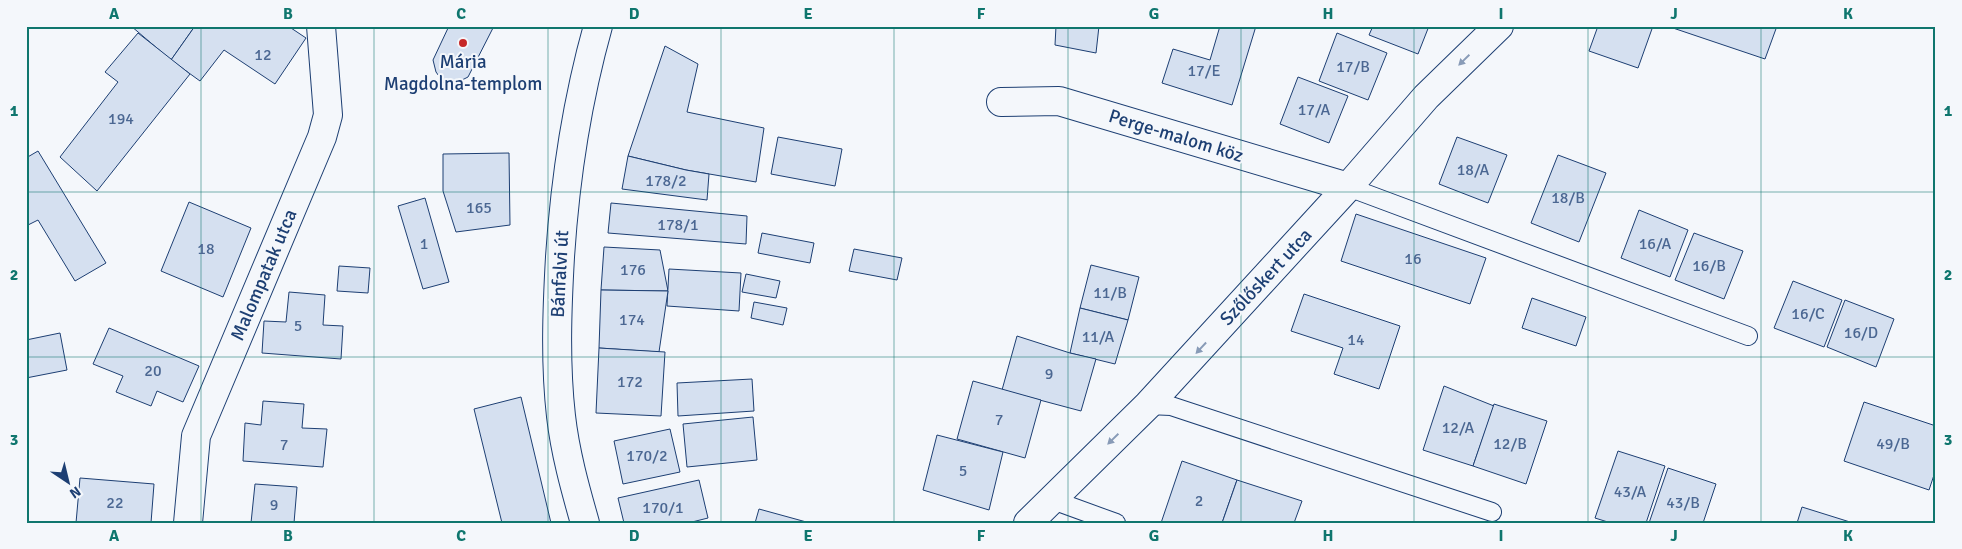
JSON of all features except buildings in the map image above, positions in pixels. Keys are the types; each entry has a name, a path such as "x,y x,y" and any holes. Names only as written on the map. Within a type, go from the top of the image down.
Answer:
{"street":[{"name":"Malompatak utca","path":"188,523 196,436 322,138 328,115 321,26"},
{"name":"Bánfalvi út","path":"585,523 573,480 561,417 556,312 564,201 576,125 598,26"},
{"name":"Szőlőskert utca","path":"1028,523 1050,499 1148,405 1348,188 1426,97 1499,26"},
{"name":"Perge-malom köz","path":"1001,102 1059,101 1348,188"}],"lane":[{"path":"1348,188 1748,336"},
{"path":"1148,405 1170,406 1492,512"},
{"path":"1050,499 1116,523"}],"place":[{"name":"Mária Magdolna-templom","path":"463,43"}]}
